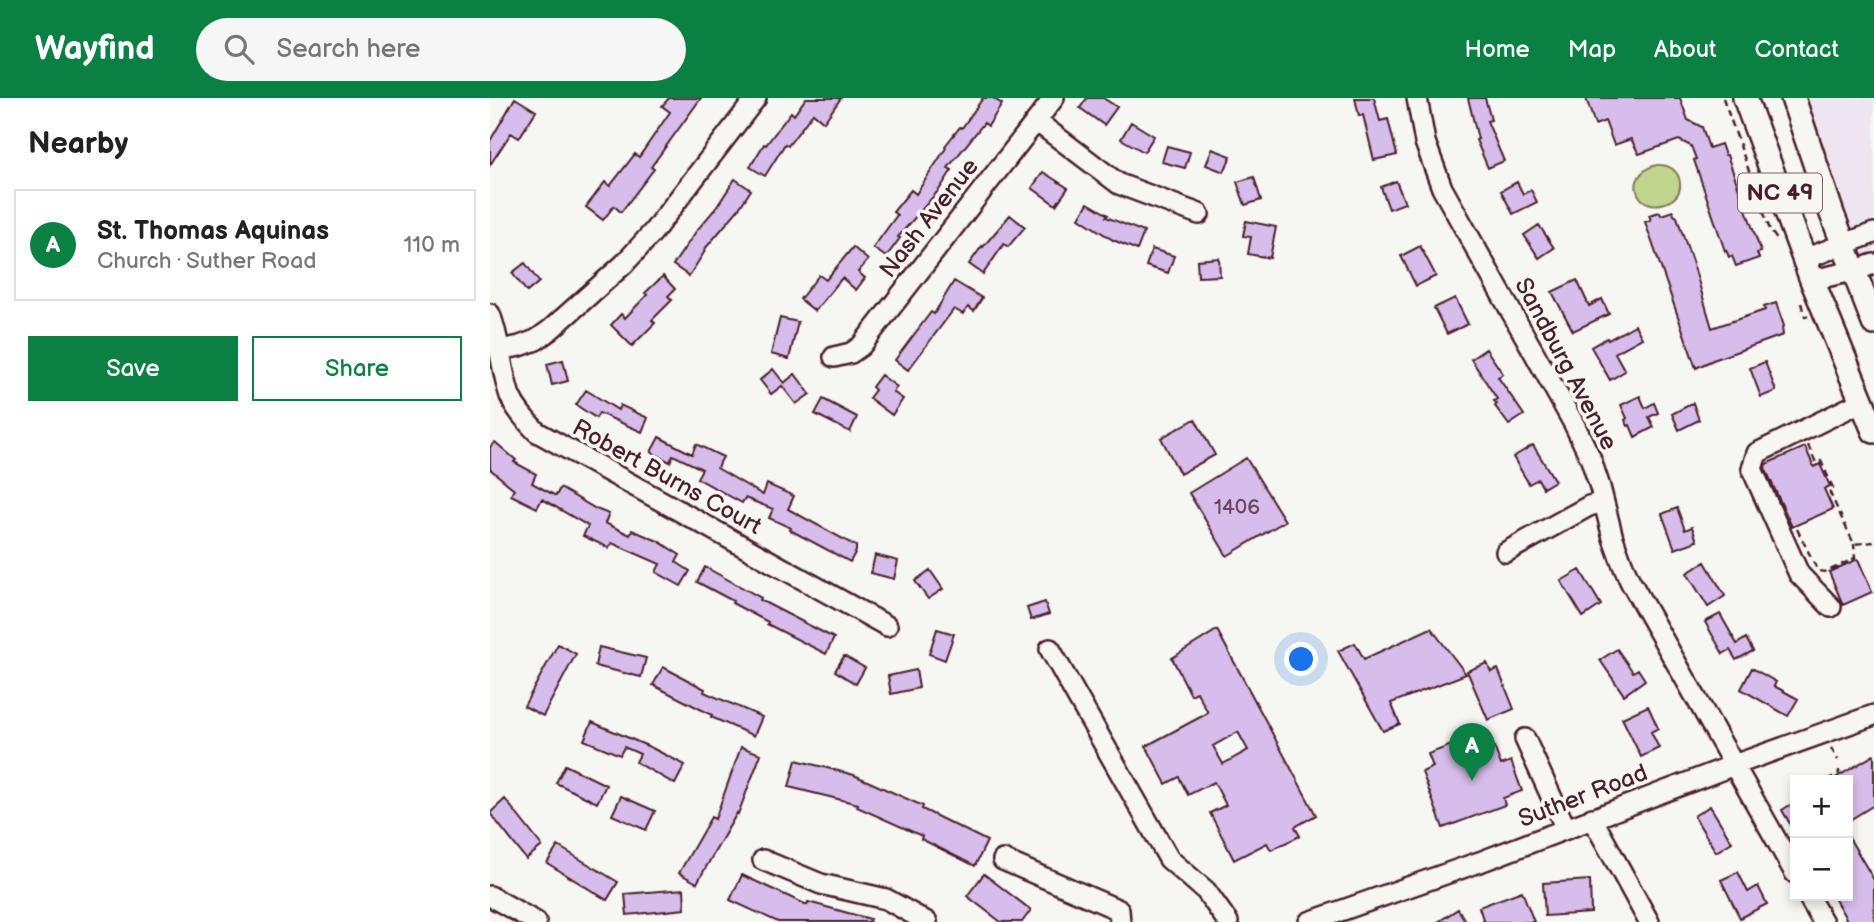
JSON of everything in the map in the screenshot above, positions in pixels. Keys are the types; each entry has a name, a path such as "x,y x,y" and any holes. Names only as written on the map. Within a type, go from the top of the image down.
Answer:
{"main road":[{"name":"NC 49","path":"1745,98 1808,269 1874,431"},
{"name":"NC 49","path":"1793,98 1843,244 1863,267 1874,323"}],"street":[{"path":"500,349 536,340 624,264 653,232 756,98"},
{"name":"Nash Avenue","path":"835,356 851,353 861,346 1054,98"},
{"name":"Sandburg Avenue","path":"1417,98 1425,142 1442,188 1590,457 1613,538 1630,581 1790,864"},
{"path":"1036,121 1119,184 1199,215"},
{"path":"1808,269 1843,244 1874,233"},
{"path":"1808,269 1863,267"},
{"name":"Robert Burns Court","path":"490,314 496,329 510,395 524,419 537,432 887,626"},
{"path":"1831,607 1799,574 1752,469 1757,453 1861,402"},
{"path":"1506,552 1589,506 1603,502"},
{"path":"1049,649 1168,859 1206,891 1228,922"},
{"name":"Suther Road","path":"1309,922 1427,876 1566,829 1874,715"},
{"path":"1525,739 1566,829"},
{"path":"1592,818 1649,922"},
{"path":"763,860 821,884 886,899 927,922"},
{"path":"1003,860 1119,910 1120,922"},
{"path":"490,896 536,922"},
{"path":"1811,901 1823,922"}],"path":[{"path":"1723,98 1770,230 1779,244"},
{"path":"1791,531 1798,529 1818,571 1826,572 1855,558 1854,544 1829,491 1833,488 1821,461 1816,463 1808,445"},
{"path":"1854,544 1874,542"},
{"path":"1831,747 1838,760"},
{"path":"1836,775 1839,770"}],"shaded area":[{"path":"1798,98 1874,98 1874,314"}],"green space":[{"path":"1657,165 1673,169 1678,175 1679,192 1670,201 1648,203 1641,199 1637,184 1639,176"}],"building":[{"path":"515,98 536,111 519,138 511,133 490,165 490,141"},
{"path":"669,98 701,98 651,167 654,169 621,212 614,206 603,220 586,207 605,182 610,186 635,154 639,157 670,112 662,106"},
{"path":"806,98 841,98 824,122 813,113 788,146 785,144 765,176 750,167 764,144 766,145 791,112 794,115"},
{"path":"983,98 993,98 1002,104 988,126 984,123 948,168 952,170 939,190 898,237 900,238 886,257 873,248 897,215 893,212 911,190 916,194 945,146 960,127 962,128"},
{"path":"1087,98 1103,98 1117,107 1104,125 1080,108"},
{"path":"1355,98 1374,98 1380,121 1388,119 1397,155 1374,160 1363,115 1359,116"},
{"path":"1468,98 1485,98 1491,120 1487,121 1504,161 1488,168 1476,140 1478,139"},
{"path":"1586,98 1680,98 1688,120 1702,127 1709,148 1721,144 1727,155 1761,252 1757,253 1759,258 1736,266 1732,256 1729,257 1725,251 1691,146 1679,140 1639,154 1631,139 1614,145 1605,121 1595,125"},
{"path":"1131,122 1154,136 1144,152 1121,139"},
{"path":"1167,146 1190,152 1185,168 1162,162"},
{"path":"1212,149 1231,156 1224,172 1206,165"},
{"path":"1043,172 1068,188 1056,205 1032,188"},
{"path":"1254,177 1261,200 1245,205 1237,182"},
{"path":"735,179 751,190 704,250 689,276 673,265"},
{"path":"1396,181 1405,203 1389,209 1381,187"},
{"path":"1517,182 1523,194 1531,190 1537,202 1513,214 1501,191"},
{"path":"1088,203 1108,215 1106,217 1144,232 1137,250 1113,240 1079,218"},
{"path":"1673,211 1695,270 1712,328 1765,310 1764,307 1776,303 1784,326 1783,335 1696,368 1645,222 1651,220 1649,215"},
{"path":"1010,215 1025,227 1008,247 1004,244 983,274 969,264"},
{"path":"1246,221 1276,227 1270,258 1248,254 1251,237 1243,236"},
{"path":"1539,225 1554,248 1539,258 1524,235"},
{"path":"1420,246 1436,276 1416,286 1401,256"},
{"path":"853,247 868,260 858,272 865,278 856,290 842,278 815,311 800,299 819,275 826,280"},
{"path":"1152,249 1174,256 1168,273 1146,266"},
{"path":"1219,258 1220,276 1198,277 1197,260"},
{"path":"525,263 539,282 527,292 512,273"},
{"path":"663,276 675,289 668,296 672,300 652,320 655,323 632,346 611,325 621,314 625,318"},
{"path":"1577,280 1589,306 1602,299 1609,314 1573,331 1552,292"},
{"path":"954,281 982,298 974,311 968,307 963,314 954,309 908,370 895,360 931,312 934,314"},
{"path":"1455,298 1468,324 1447,334 1434,308"},
{"path":"780,318 798,322 789,359 771,354"},
{"path":"1635,325 1642,338 1615,353 1625,371 1610,380 1591,347"},
{"path":"1486,349 1503,374 1498,377 1524,415 1509,425 1495,406 1497,404 1494,401 1497,399 1471,359"},
{"path":"563,360 568,381 552,385 547,364"},
{"path":"1765,362 1776,391 1761,397 1750,368"},
{"path":"773,369 784,383 795,374 810,394 796,404 782,386 771,394 760,380"},
{"path":"881,375 897,387 893,392 903,399 892,415 869,398 875,390 872,387"},
{"path":"586,390 618,410 620,405 648,418 642,432 599,413 596,418 576,405"},
{"path":"1640,396 1645,408 1654,403 1658,413 1649,417 1654,427 1635,437 1625,420 1627,418 1621,405"},
{"path":"823,399 857,417 850,432 815,414"},
{"path":"1693,403 1699,420 1679,430 1672,414"},
{"path":"1195,419 1215,455 1180,474 1161,438"},
{"path":"659,437 692,454 696,444 723,457 717,468 763,495 767,484 794,496 788,509 856,546 850,562 769,518 773,509 745,498 742,503 697,478 702,469 673,455 670,462 651,452"},
{"path":"495,442 516,460 514,462 536,474 532,483 556,496 560,488 609,514 605,523 630,535 632,530 658,541 680,555 676,562 690,571 681,586 656,572 660,564 612,543 609,548 583,536 588,526 542,499 537,508 511,495 514,489 490,469 490,447"},
{"path":"1533,445 1555,481 1543,488 1538,479 1529,484 1513,457"},
{"path":"1805,447 1814,467 1820,464 1830,486 1824,489 1833,509 1792,527 1765,468 1766,464"},
{"path":"1246,458 1285,521 1227,556 1189,493"},
{"path":"1677,508 1685,530 1692,527 1697,541 1675,549 1662,514"},
{"path":"875,555 898,561 894,579 871,573"},
{"path":"1858,559 1872,592 1843,605 1829,572"},
{"path":"1705,562 1725,596 1708,607 1687,573"},
{"path":"705,567 761,598 760,600 834,638 826,654 767,624 768,622 732,603 733,601 697,582"},
{"path":"930,570 943,589 928,599 915,581"},
{"path":"1580,570 1601,605 1583,617 1561,581"},
{"path":"1045,602 1049,614 1031,620 1027,608"},
{"path":"1720,614 1737,644 1746,638 1753,651 1736,660 1730,650 1723,654 1705,622"},
{"path":"1431,628 1466,674 1391,703 1400,724 1383,731 1338,651 1355,643 1364,659"},
{"path":"937,629 954,634 945,660 929,654"},
{"path":"1217,630 1316,815 1295,827 1300,836 1271,850 1267,843 1234,860 1210,813 1226,805 1214,782 1188,795 1179,777 1166,784 1146,746 1208,713 1197,692 1191,695 1172,658","holes":["1238,732 1248,750 1223,764 1213,746"]},
{"path":"558,644 576,654 543,716 524,706"},
{"path":"599,647 646,658 641,677 595,666"},
{"path":"1617,649 1633,672 1638,669 1645,680 1624,695 1600,660"},
{"path":"844,656 865,668 856,684 835,671"},
{"path":"1487,663 1491,672 1498,669 1514,709 1488,720 1467,671"},
{"path":"663,667 705,689 704,692 762,717 754,736 711,717 712,715 653,685"},
{"path":"1752,668 1776,682 1774,686 1798,699 1788,716 1741,689"},
{"path":"916,670 919,688 891,694 888,676"},
{"path":"1648,706 1658,728 1651,732 1659,748 1641,757 1622,718"},
{"path":"592,722 685,765 675,784 636,762 640,754 624,747 620,755 584,740"},
{"path":"1488,731 1501,765 1511,761 1522,791 1503,798 1505,805 1443,828 1422,772 1433,767 1428,754"},
{"path":"741,747 761,754 738,814 697,883 679,873 711,817 715,819"},
{"path":"1874,755 1874,805 1853,818 1853,775 1840,775"},
{"path":"796,760 854,775 923,806 922,809 987,841 975,866 921,839 922,836 857,807 858,804 789,787"},
{"path":"565,765 606,785 597,803 556,783"},
{"path":"621,796 655,811 646,830 612,815"},
{"path":"505,799 542,846 526,859 490,813"},
{"path":"1790,805 1790,824 1782,810"},
{"path":"1710,806 1732,842 1716,852 1694,816"},
{"path":"1853,844 1874,880 1874,922 1848,922 1836,901 1853,901"},
{"path":"558,846 618,882 607,900 547,863"},
{"path":"1738,872 1748,892 1758,886 1767,904 1740,918 1721,880"},
{"path":"984,874 1031,910 1022,922 1001,922 967,896"},
{"path":"742,875 807,905 808,902 870,919 869,922 778,922 730,900"},
{"path":"1590,880 1591,913 1545,916 1543,883"},
{"path":"684,889 685,909 627,915 625,894"},
{"path":"1522,891 1534,922 1484,922 1479,907"},
{"path":"1458,909 1466,922 1438,922"}],"place":[{"name":"St. Thomas Aquinas","path":"1472,781"}]}
